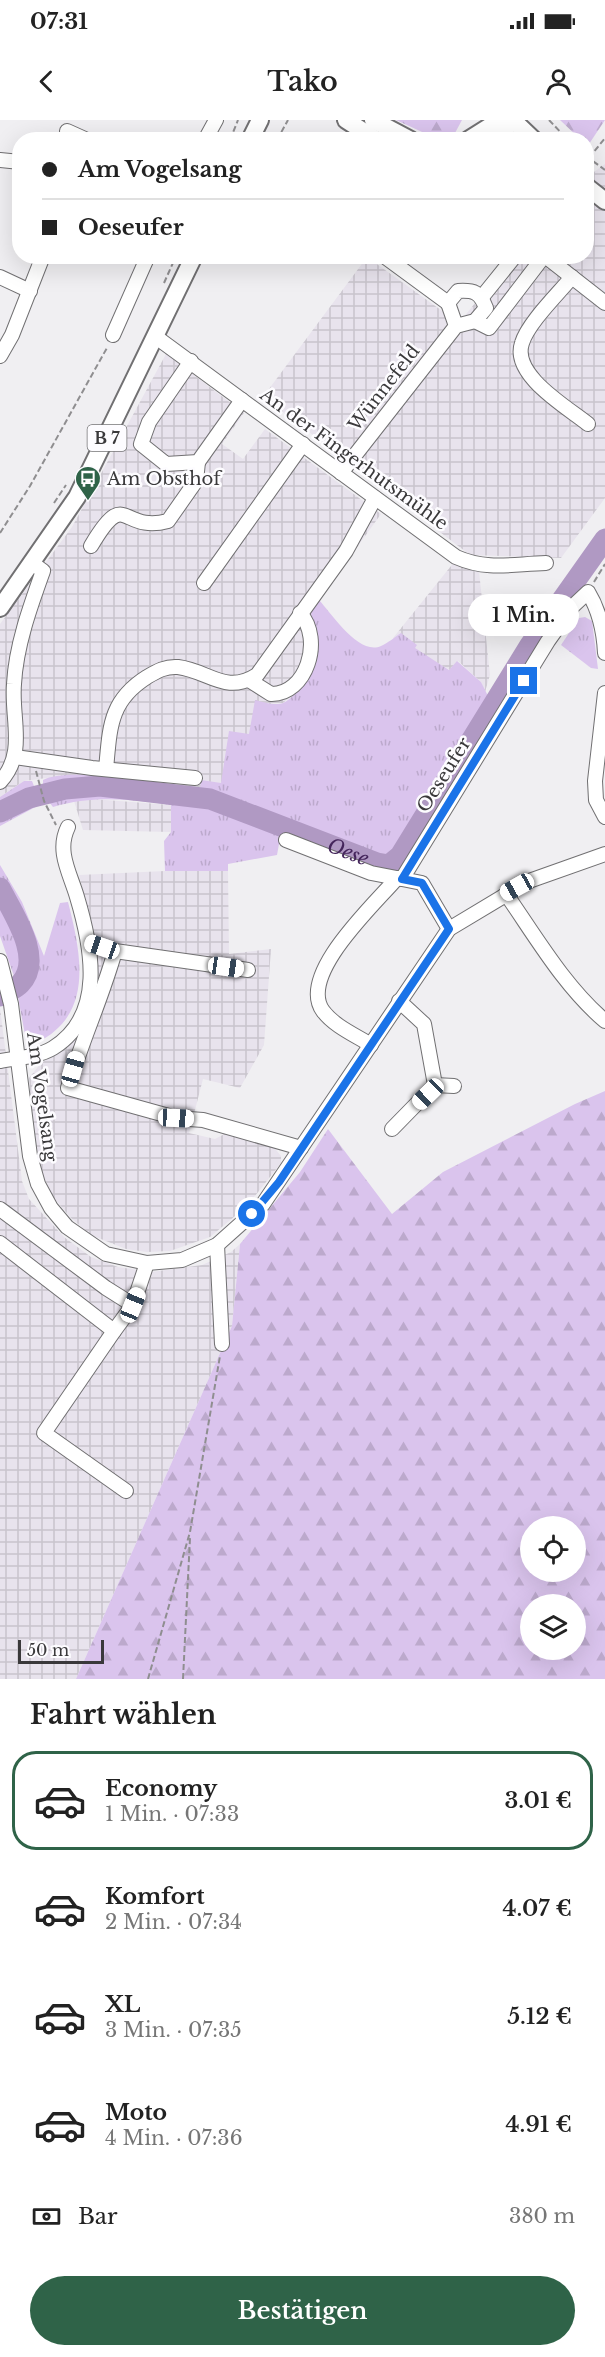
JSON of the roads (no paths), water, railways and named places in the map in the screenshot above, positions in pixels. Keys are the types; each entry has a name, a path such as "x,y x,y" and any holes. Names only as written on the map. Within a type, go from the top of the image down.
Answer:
{"main road":[{"path":"346,120 365,132"},
{"path":"373,120 396,132"},
{"path":"481,132 495,123 512,120 525,132"},
{"name":"B 7","path":"0,608 77,496 190,264"}],"street":[{"path":"0,356 12,335 40,264"},
{"path":"113,335 144,264"},
{"path":"395,264 448,303 456,326 475,321 486,308 482,297 473,291 458,291 448,303"},
{"path":"482,297 509,264"},
{"path":"475,321 489,328 539,264"},
{"path":"555,264 605,303"},
{"path":"0,277 30,291"},
{"path":"572,277 525,335 520,352 526,372 534,381 588,424"},
{"name":"Wünnefeld","path":"341,472 456,326"},
{"name":"An der Fingerhutsmühle","path":"156,337 191,360 456,557 474,565 500,567 546,563"},
{"path":"191,360 149,422 141,444 166,464 198,462"},
{"path":"91,546 106,520 113,515 122,513 152,525 168,521 196,481 198,462 242,400"},
{"path":"204,584 303,444"},
{"path":"106,769 110,727 116,707 130,687 166,667 179,667 230,684 249,680 257,675 346,551 375,498"},
{"path":"0,782 9,772 15,757 17,738 14,684 25,628 43,571 32,563"},
{"name":"Oeseufer","path":"371,1045 332,1020 321,1009 317,988 326,961 399,878 548,641 573,606 588,592 595,604 604,638 605,653"},
{"path":"249,680 263,692 271,694 287,692 295,683 308,665 311,653 310,628 300,613"},
{"path":"605,693 595,782 596,800 605,817"},
{"path":"15,757 195,778"},
{"path":"0,1061 52,1049 79,1023 85,1009 91,975 90,943 62,852 65,833"},
{"path":"286,840 350,865 422,883 449,929 506,894 552,871 605,854"},
{"path":"506,894 563,975 589,1008 605,1021"},
{"name":"Am Vogelsang","path":"0,961 11,1004 30,1156 38,1184 51,1208 67,1227 106,1254 147,1263 182,1260 217,1245 262,1204 449,929"},
{"path":"90,943 115,951 248,970"},
{"path":"115,951 103,994 79,1050 68,1088 176,1118 203,1120 301,1148"},
{"path":"399,1001 424,1024 435,1085"},
{"path":"392,1129 435,1085 454,1086"},
{"path":"0,1209 106,1288 133,1305"},
{"path":"0,1243 114,1331"},
{"path":"217,1245 222,1344"},
{"path":"126,1491 44,1433 133,1305 147,1263"}],"waterway":[{"name":"Oese","path":"0,812 29,798 65,789 100,786 210,799 377,863 389,865 400,856 530,645 605,539"},
{"name":"Oese","path":"0,888 24,936 29,962 27,974 20,984 0,996"}],"place":[{"name":"Am Obsthof","path":"88,502"}]}
